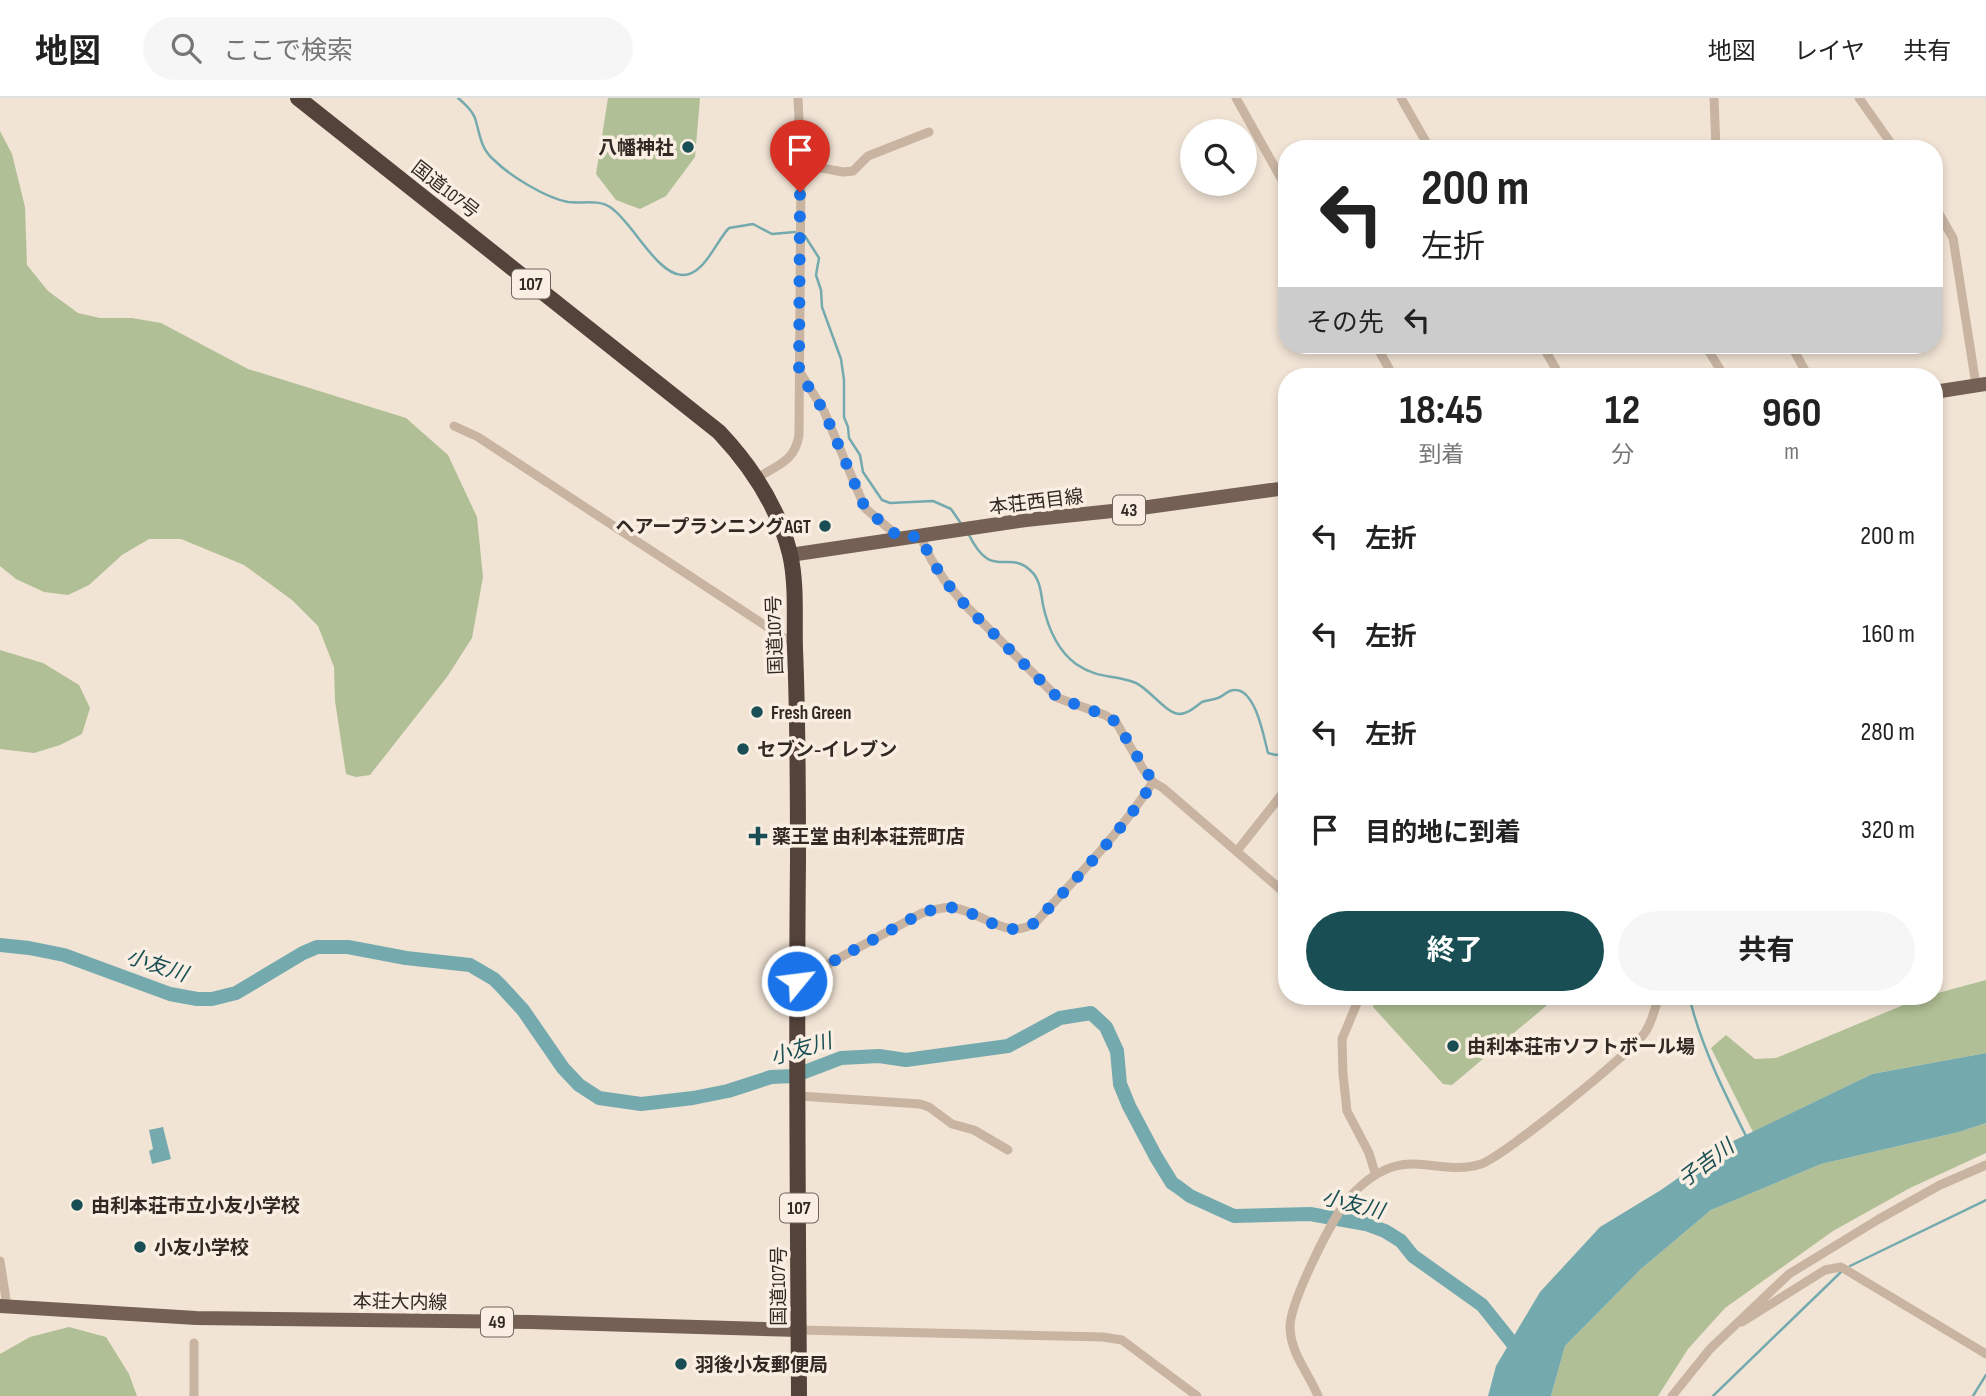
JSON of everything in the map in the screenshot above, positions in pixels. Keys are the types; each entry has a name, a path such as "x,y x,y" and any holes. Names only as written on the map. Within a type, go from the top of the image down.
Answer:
{"highway":[{"name":"国道107号","path":"298,98 719,432 740,454 757,478 777,517 790,555 795,594 799,748 799,1396"}],"main road":[{"path":"1943,391 1981,385"},
{"name":"本荘西目線","path":"790,555 965,529 1278,489"},
{"name":"本荘大内線","path":"4,1306 195,1318 531,1322 799,1330"}],"street":[{"path":"757,478 787,460 797,450 799,435 801,164 798,98"},
{"path":"1236,98 1278,173"},
{"path":"1401,98 1425,140"},
{"path":"1714,98 1716,140"},
{"path":"1859,98 1889,140"},
{"path":"801,164 843,172 853,171 868,156 929,132"},
{"path":"1943,221 1953,238 1981,385"},
{"path":"799,372 824,411 865,508 900,538"},
{"path":"454,426 478,437 795,645"},
{"path":"920,536 938,570 966,606 1058,698 1105,715 1116,722 1153,782 1278,887"},
{"path":"797,981 916,916 937,909 955,908 1004,928 1028,928 1085,868 1140,802 1153,782"},
{"path":"1237,851 1278,799"},
{"path":"1356,1005 1342,1039 1347,1111 1369,1153 1375,1173"},
{"path":"1318,1396 1296,1354 1290,1324 1298,1291 1348,1199 1375,1173 1397,1166 1463,1169 1484,1163 1510,1147 1614,1062 1645,1033 1656,1005"},
{"path":"799,1091 920,1104 929,1107 952,1124 974,1130 1009,1150"},
{"path":"1672,1396 1710,1349 1789,1274 1837,1243 1940,1185 1986,1165"},
{"path":"0,1261 4,1306"},
{"path":"1731,1328 1825,1270 1841,1266 1986,1354"},
{"path":"799,1330 1103,1337 1122,1340 1196,1396"},
{"path":"194,1343 194,1396"}],"green space":[{"path":"608,98 700,98 695,157 666,196 640,209 616,200 596,174"},
{"path":"0,131 12,154 25,207 27,265 48,291 78,313 100,318 132,318 161,323 248,369 406,418 448,455 477,517 483,577 472,638 447,677 370,775 356,777 346,774 335,701 334,667 318,626 292,600 244,565 181,539 149,539 122,555 89,585 68,595 44,592 16,579 0,566"},
{"path":"0,650 43,663 79,685 90,708 82,734 60,745 34,753 0,749"},
{"path":"1986,980 1986,1053 1872,1074 1753,1132 1711,1048 1726,1035 1755,1059 1776,1058 1903,1005 1943,1005 1943,992"},
{"name":"由利本荘市ソフトボール場","path":"1547,1005 1452,1085 1443,1084 1373,1007"},
{"path":"1986,1123 1986,1153 1910,1188 1833,1231 1725,1308 1688,1349 1658,1396 1551,1396 1565,1346 1641,1269 1711,1210 1821,1164 1959,1132"},
{"path":"69,1327 106,1337 129,1374 137,1396 0,1396 0,1354 30,1337"}],"water":[{"name":"子吉川","path":"1986,1053 1986,1123 1959,1132 1821,1164 1711,1210 1641,1269 1565,1346 1551,1396 1488,1396 1496,1366 1540,1292 1600,1227 1661,1190 1725,1145 1872,1074"},
{"path":"163,1127 171,1159 152,1164 149,1151 153,1149 149,1130"}],"waterway":[{"path":"458,98 474,115 486,151 501,166 529,186 559,200 600,203 610,207 627,223 654,257 672,272 682,275 697,270 729,228 753,224 772,234 795,232"},
{"path":"805,236 819,258 816,275 821,290 822,307 841,359 844,417 849,438 860,455 863,472 882,500 890,503 933,501 951,509 962,525"},
{"path":"968,533 985,557 992,561 1015,562 1034,574 1040,586 1045,614 1054,638 1076,664 1100,675 1136,683 1169,710 1179,714 1230,691 1243,692 1254,706 1268,753 1278,755"},
{"name":"小友川","path":"0,945 64,955 170,994 197,999 212,999 236,993 317,947 348,947 406,958 470,965 494,979 523,1010 563,1068 579,1085 599,1098 641,1104 693,1098 728,1091 771,1077 794,1076 841,1058 879,1056 906,1060 1008,1046 1060,1018 1091,1013 1106,1027 1117,1051 1120,1084 1129,1106 1172,1183 1190,1196 1234,1216 1310,1214 1366,1224 1385,1231 1401,1241 1413,1256 1482,1305 1521,1354"},
{"path":"1691,1005 1707,1051 1747,1138"},
{"path":"1850,1266 1986,1200"},
{"path":"1713,1396 1841,1272"},
{"path":"1973,1396 1986,1375"}],"place":[{"name":"八幡神社","path":"688,147"},
{"name":"ヘアープランニングAGT","path":"825,526"},
{"name":"Fresh Green","path":"757,712"},
{"name":"セブン-イレブン","path":"743,749"},
{"name":"薬王堂 由利本荘荒町店","path":"758,836"},
{"name":"由利本荘市ソフトボール場","path":"1453,1046"},
{"name":"由利本荘市立小友小学校","path":"77,1205"},
{"name":"小友小学校","path":"140,1247"},
{"name":"羽後小友郵便局","path":"681,1364"}],"route":[{"path":"797,981 922,913 937,909 955,908 1004,928 1028,928 1085,868 1140,802 1153,782 1116,722 1105,715 1058,698 966,606 945,581 920,536 900,538 865,508 824,411 799,372 800,192"}]}
